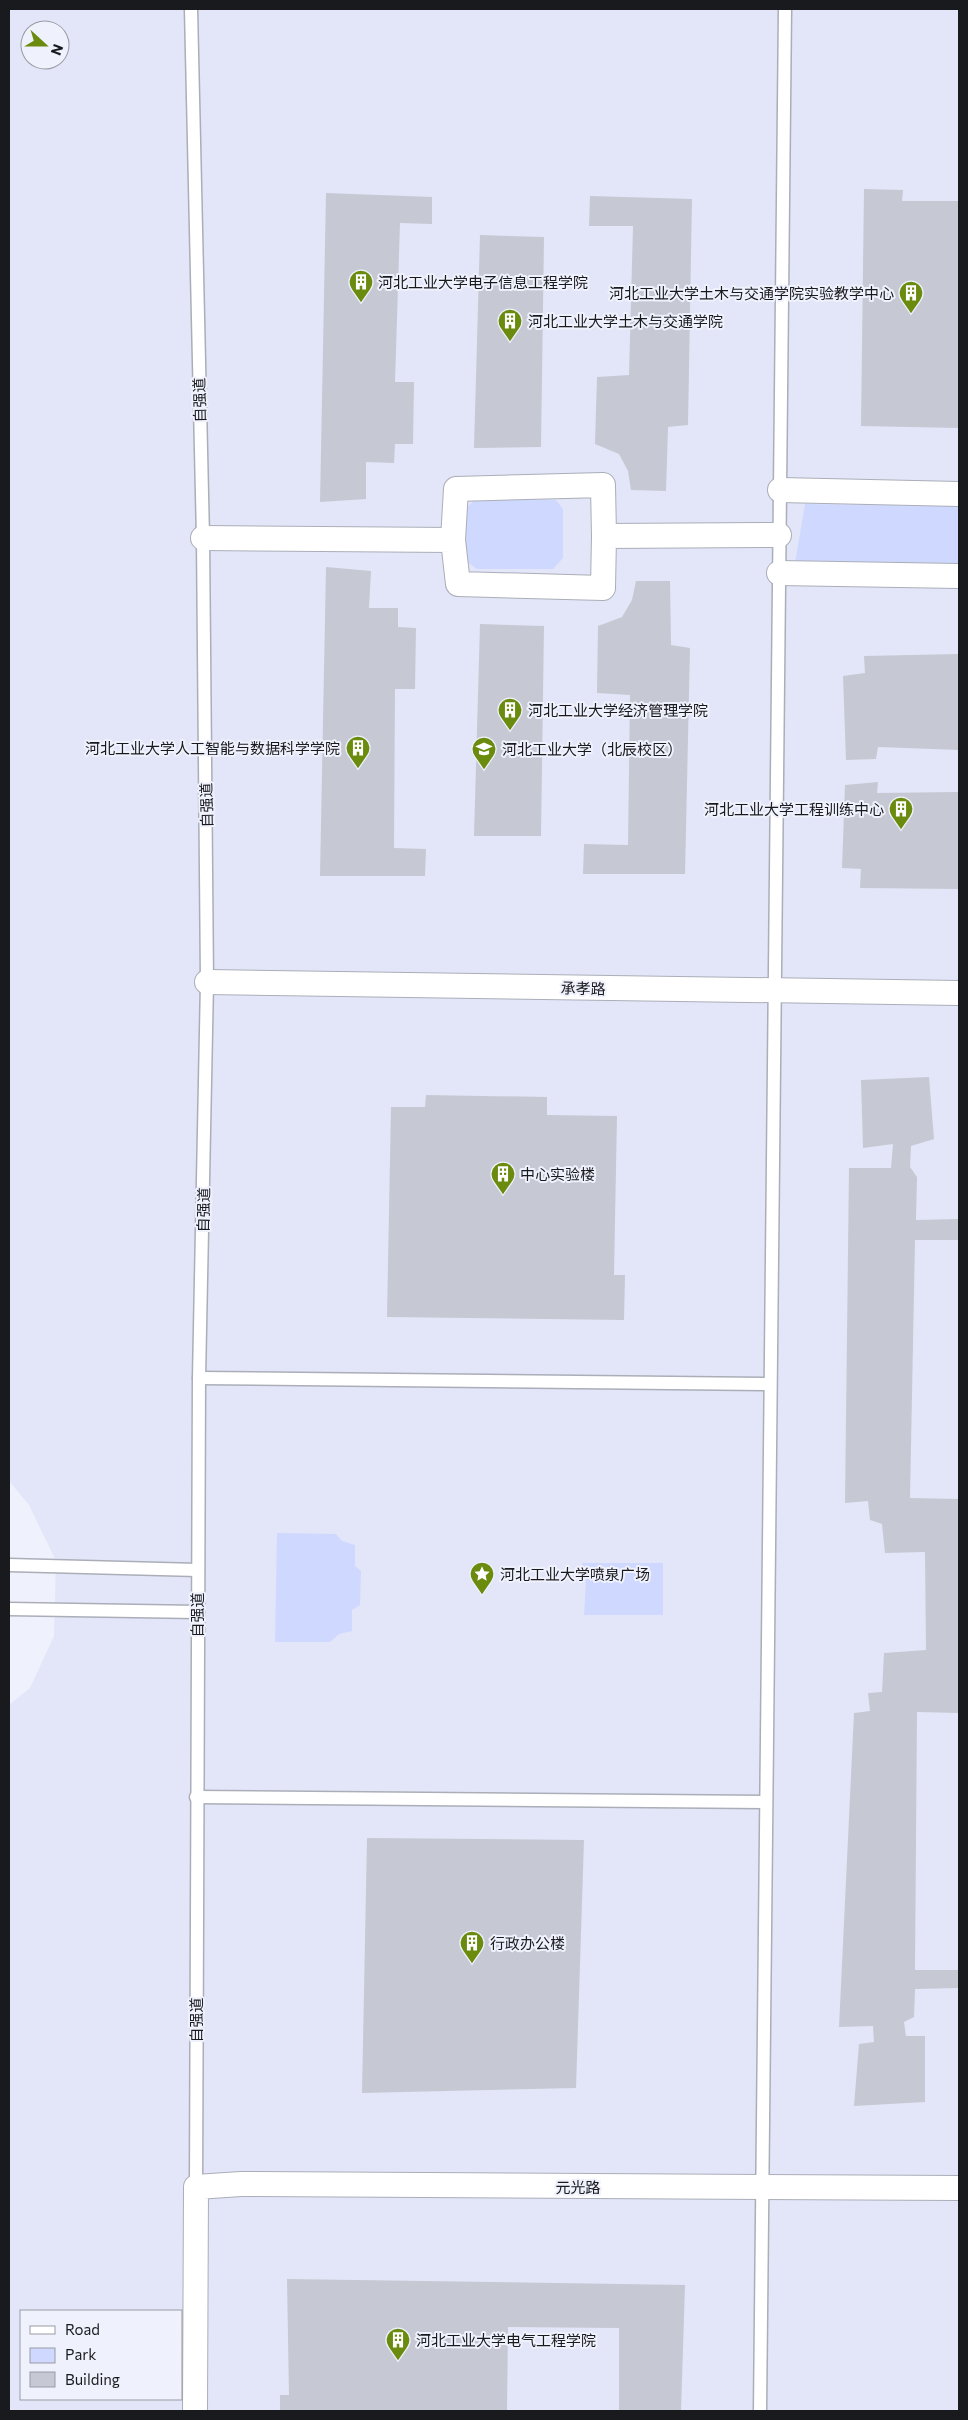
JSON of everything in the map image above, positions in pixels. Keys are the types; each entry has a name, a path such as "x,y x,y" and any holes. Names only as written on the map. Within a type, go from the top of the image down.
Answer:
{"street":[{"path":"604,485 604,536 603,588 458,584 453,540 456,489 604,485"},
{"path":"780,490 959,494"},
{"path":"604,536 779,535"},
{"path":"203,538 453,540"},
{"path":"779,573 959,576"},
{"name":"承孝路","path":"207,982 959,993"},
{"name":"元光路","path":"196,2187 251,2184 959,2188"},
{"name":"自强道","path":"196,2187 196,2411"}],"lane":[{"name":"自强道","path":"191,9 203,538 207,982 199,1378 196,2187"},
{"path":"760,2411 764,1802 776,991 785,9"},
{"path":"199,1378 769,1384"},
{"path":"9,1565 198,1570"},
{"path":"9,1609 198,1612"},
{"path":"196,1797 764,1802"}],"shaded area":[{"name":"河北工业大学（北辰校区）","path":"9,9 959,9 959,2411 9,2411 9,1705 30,1688 54,1636 56,1561 29,1505 9,1481"}],"green space":[{"path":"477,498 556,500 563,509 563,558 553,569 477,569 466,561 465,509"},
{"path":"805,504 959,506 959,567 795,563"},
{"path":"277,1533 336,1534 342,1541 355,1545 355,1566 361,1571 360,1605 352,1610 352,1631 339,1634 330,1642 275,1642"},
{"path":"582,1563 663,1563 663,1615 584,1615 586,1582"}],"building":[{"name":"河北工业大学土木与交通学院实验教学中心","path":"864,189 903,190 902,201 959,201 959,428 861,426"},
{"name":"河北工业大学电子信息工程学院","path":"326,193 432,197 432,224 400,223 395,382 414,382 413,444 395,444 394,463 366,462 366,499 320,502"},
{"path":"590,196 692,199 688,425 668,427 666,491 631,490 628,471 619,454 595,444 597,377 629,375 633,226 589,226"},
{"name":"河北工业大学土木与交通学院","path":"480,235 544,237 541,447 474,448"},
{"name":"河北工业大学人工智能与数据科学学院","path":"326,567 371,571 369,608 398,608 398,627 416,628 415,689 395,689 394,848 426,849 425,876 320,876"},
{"path":"636,581 670,581 671,645 690,648 685,874 583,874 584,844 628,845 630,695 597,693 598,626 622,617 632,600"},
{"name":"河北工业大学经济管理学院","path":"480,624 544,626 541,836 474,836"},
{"name":"河北工业大学工程训练中心","path":"959,654 959,750 878,747 876,759 846,760 843,676 865,673 864,656"},
{"name":"河北工业大学工程训练中心","path":"878,782 877,793 959,792 959,889 860,888 861,869 842,868 845,785"},
{"path":"929,1077 934,1139 911,1146 910,1167 917,1177 916,1220 959,1219 959,1240 915,1240 910,1498 959,1499 959,1713 917,1712 915,1970 959,1970 959,1988 915,1989 914,2017 904,2022 906,2036 925,2036 925,2102 854,2106 859,2044 874,2042 873,2026 839,2027 854,1713 870,1711 868,1693 882,1692 884,1653 926,1650 925,1552 885,1553 882,1524 870,1520 868,1501 845,1503 849,1168 891,1168 893,1144 863,1148 861,1080"},
{"name":"中心实验楼","path":"426,1095 547,1097 547,1115 617,1116 614,1275 625,1275 624,1320 387,1317 391,1107 425,1107"},
{"name":"行政办公楼","path":"367,1838 584,1840 576,2088 362,2093"},
{"name":"河北工业大学电气工程学院","path":"287,2279 685,2285 681,2411 619,2411 619,2328 508,2327 507,2411 280,2411 280,2395 289,2395"}],"place":[{"name":"河北工业大学电子信息工程学院","path":"361,303"},
{"name":"河北工业大学土木与交通学院实验教学中心","path":"911,314"},
{"name":"河北工业大学土木与交通学院","path":"510,342"},
{"name":"河北工业大学经济管理学院","path":"510,731"},
{"name":"河北工业大学人工智能与数据科学学院","path":"358,769"},
{"name":"河北工业大学（北辰校区）","path":"484,770"},
{"name":"河北工业大学工程训练中心","path":"901,830"},
{"name":"中心实验楼","path":"503,1195"},
{"name":"河北工业大学喷泉广场","path":"482,1595"},
{"name":"行政办公楼","path":"472,1964"},
{"name":"河北工业大学电气工程学院","path":"398,2361"}]}
